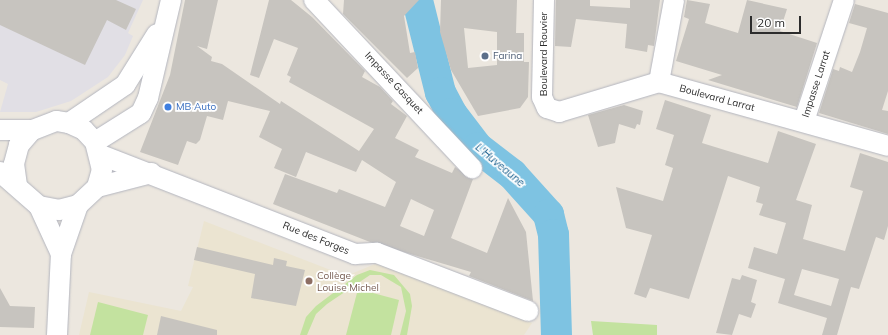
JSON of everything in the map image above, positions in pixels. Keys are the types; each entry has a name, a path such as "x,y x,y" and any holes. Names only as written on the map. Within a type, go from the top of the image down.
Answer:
{"street":[{"name":"Impasse Gasquet","path":"314,0 472,168"},
{"name":"Boulevard Rouvier","path":"544,0 542,97 547,108 559,112 659,82"},
{"path":"659,82 674,0"},
{"name":"Impasse Larrat","path":"804,121 844,0"},
{"path":"69,123 103,102 125,85 169,8"},
{"path":"98,148 118,129 141,113 148,98 169,8"},
{"name":"Boulevard Larrat","path":"659,82 804,121 888,146"},
{"path":"103,102 115,112 118,129"},
{"path":"17,185 14,164 19,145 32,130 43,124 69,123 84,130 98,148 102,170 97,187"},
{"path":"0,130 32,130"},
{"name":"Rue des Forges","path":"98,148 151,173 355,254 377,253 528,311"},
{"path":"0,172 17,185 39,206 61,254"},
{"path":"56,335 61,254 78,205 97,187 151,173"},
{"path":"39,206 59,210 78,205"}],"shaded area":[{"path":"0,0 143,0 128,33 133,36 125,55 108,77 71,101 36,112 0,112 8,84 0,80"},
{"name":"Collège Louise Michel","path":"204,221 346,276 380,262 532,323 524,335 79,335 89,292 181,311 193,287 188,286"}],"green space":[{"path":"370,270 394,275 410,294 412,306 407,335 400,335 406,311 401,287 381,275 370,275 327,304 316,314 307,335 300,335 306,317 316,306 357,275"},
{"path":"358,289 399,300 391,335 346,335"},
{"path":"98,302 148,315 143,335 90,335"},
{"path":"591,321 657,325 657,335 593,335"}],"building":[{"path":"0,0 116,0 136,9 126,30 107,20 85,65 0,25"},
{"path":"185,0 218,0 207,49 197,46 212,57 211,61 222,64 280,104 281,101 359,151 374,129 289,82 291,77 287,75 298,48 274,39 259,78 250,75 269,0 291,0 312,17 365,71 362,77 380,87 393,101 391,104 407,116 395,138 419,150 415,157 452,173 455,167 473,179 451,238 487,253 508,198 526,232 533,301 469,276 471,272 370,242 273,204 285,174 337,193 339,189 385,207 396,182 362,160 356,172 306,152 296,177 274,168 282,149 259,137 270,111 228,101 223,120 207,116 200,140 196,144 187,141 178,165 140,152 170,75","holes":["411,199 434,210 424,236 400,226"]},
{"path":"344,0 419,0 404,16 410,53 415,52 418,68 407,78 343,14"},
{"path":"441,0 517,0 516,33 524,33 524,62 529,62 528,97 520,108 478,116 451,70 440,32","holes":["464,28 497,32 497,65 468,68"]},
{"path":"556,0 590,0 590,6 630,8 630,0 660,0 654,46 648,45 647,52 625,48 627,24 576,19 571,47 555,46"},
{"path":"687,0 710,4 705,23 738,33 747,0 787,9 780,31 817,43 797,107 708,80 722,75 676,61 689,19 684,17"},
{"path":"855,4 888,13 888,91 882,110 888,111 888,134 819,113 833,69 839,71 840,67 852,72 860,52 867,28 849,23"},
{"path":"665,100 711,115 702,143 768,163 778,131 816,144 796,200 812,205 803,239 845,251 863,191 850,187 860,153 888,162 888,226 884,240 876,237 859,289 851,287 837,335 822,335 827,318 778,303 785,279 748,268 754,247 777,254 786,223 759,215 763,204 756,202 760,187 728,176 689,299 650,288 646,298 634,294 652,235 626,228 616,187 663,201 673,168 665,165 674,135 656,129","holes":["802,269 839,279 831,306 794,295"]},
{"path":"624,105 643,111 640,125 637,124 635,129 619,124 615,143 598,147 588,115"},
{"path":"197,247 273,265 274,258 287,261 286,266 305,270 296,306 251,298 255,274 194,260"},
{"path":"742,275 757,280 751,302 756,304 751,318 739,314 732,335 716,333 732,278 740,280"},
{"path":"0,288 10,306 35,307 34,328 0,327"},
{"path":"161,316 217,330 217,335 157,335"}],"waterway":[{"name":"L'Huveaune","path":"417,0 440,92 451,113 477,147 512,174 548,214 553,234 556,335"}],"place":[{"name":"Farina","path":"485,56"},
{"name":"MB Auto","path":"168,107"},
{"name":"Collège Louise Michel","path":"309,281"}]}
